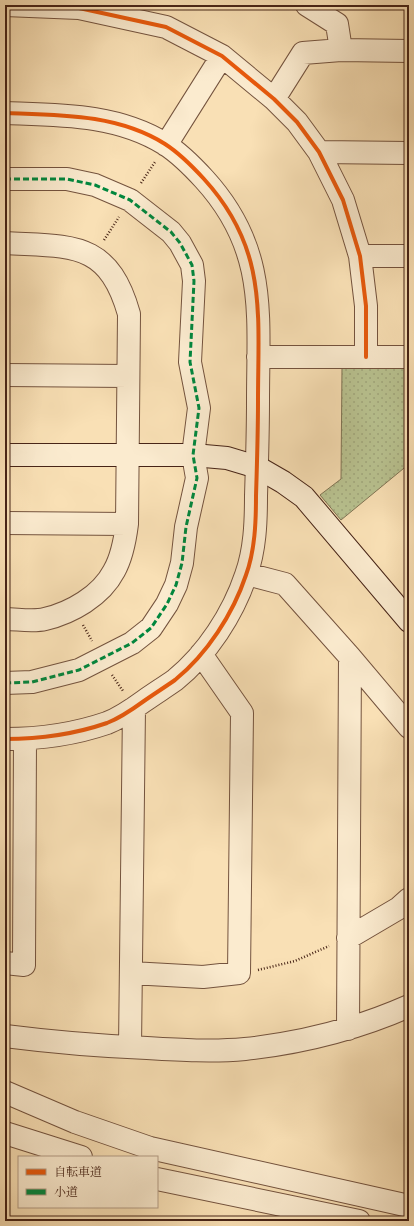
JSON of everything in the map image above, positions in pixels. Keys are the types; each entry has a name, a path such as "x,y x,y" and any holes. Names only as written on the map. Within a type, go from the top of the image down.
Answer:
{"street":[{"path":"5,5 133,12 222,56 274,99 297,122 319,152 343,200 360,256 366,306 366,357"},
{"path":"307,5 337,24 341,50"},
{"path":"274,99 303,53 341,50 409,51"},
{"path":"166,144 222,56"},
{"path":"5,113 68,114 102,120 131,129 166,144 194,169 222,199 241,234 253,266 259,304 255,533 247,574 220,627 201,654 176,679 134,708 110,722 72,733 15,739 24,965 5,963"},
{"path":"319,152 409,153"},
{"path":"5,179 67,178 95,185 130,200 171,232 180,243 192,266 194,281 190,362 199,408 193,455 197,478 186,526 182,563 176,586 167,604 151,628 132,643 79,670 32,682 5,683"},
{"path":"5,243 57,246 87,252 110,270 123,291 129,314 127,524 123,549 114,572 94,596 73,608 44,619 5,619"},
{"path":"360,256 409,256"},
{"path":"258,357 409,357"},
{"path":"5,375 128,376"},
{"path":"5,455 193,455 227,458 257,467 283,482 304,497 409,621"},
{"path":"5,523 127,524"},
{"path":"247,574 285,584 409,726"},
{"path":"131,973 202,977 239,972 242,714 201,654"},
{"path":"348,1029 350,657"},
{"path":"130,1047 134,708"},
{"path":"348,938 399,908 409,899"},
{"path":"5,1036 130,1047 189,1050 244,1049 301,1041 348,1029 409,1006"},
{"path":"5,1092 75,1122 150,1148 409,1206"},
{"path":"5,1133 79,1156"},
{"path":"158,1179 359,1221"}],"path":[{"path":"239,972 257,970 296,961 348,938"}],"green space":[{"path":"342,366 409,366 409,464 341,520 320,495 341,479"}],"marked path":[{"path":"5,179 67,179 95,185 130,200 171,232 180,243 192,265 194,281 190,362 199,408 193,455 197,478 186,527 182,563 176,585 167,604 151,628 132,643 79,670 32,682 5,683"}],"cycle path":[{"path":"5,5 79,8 166,27 222,56 274,99 297,122 319,152 343,200 360,256 366,306 366,357"},
{"path":"5,113 46,114 88,118 108,122 147,134 165,144 181,156 204,179 225,205 239,231 249,257 255,284 259,339 256,516 253,546 241,590 218,632 187,670 175,680 117,719 95,727 70,733 44,737 5,739"}]}
